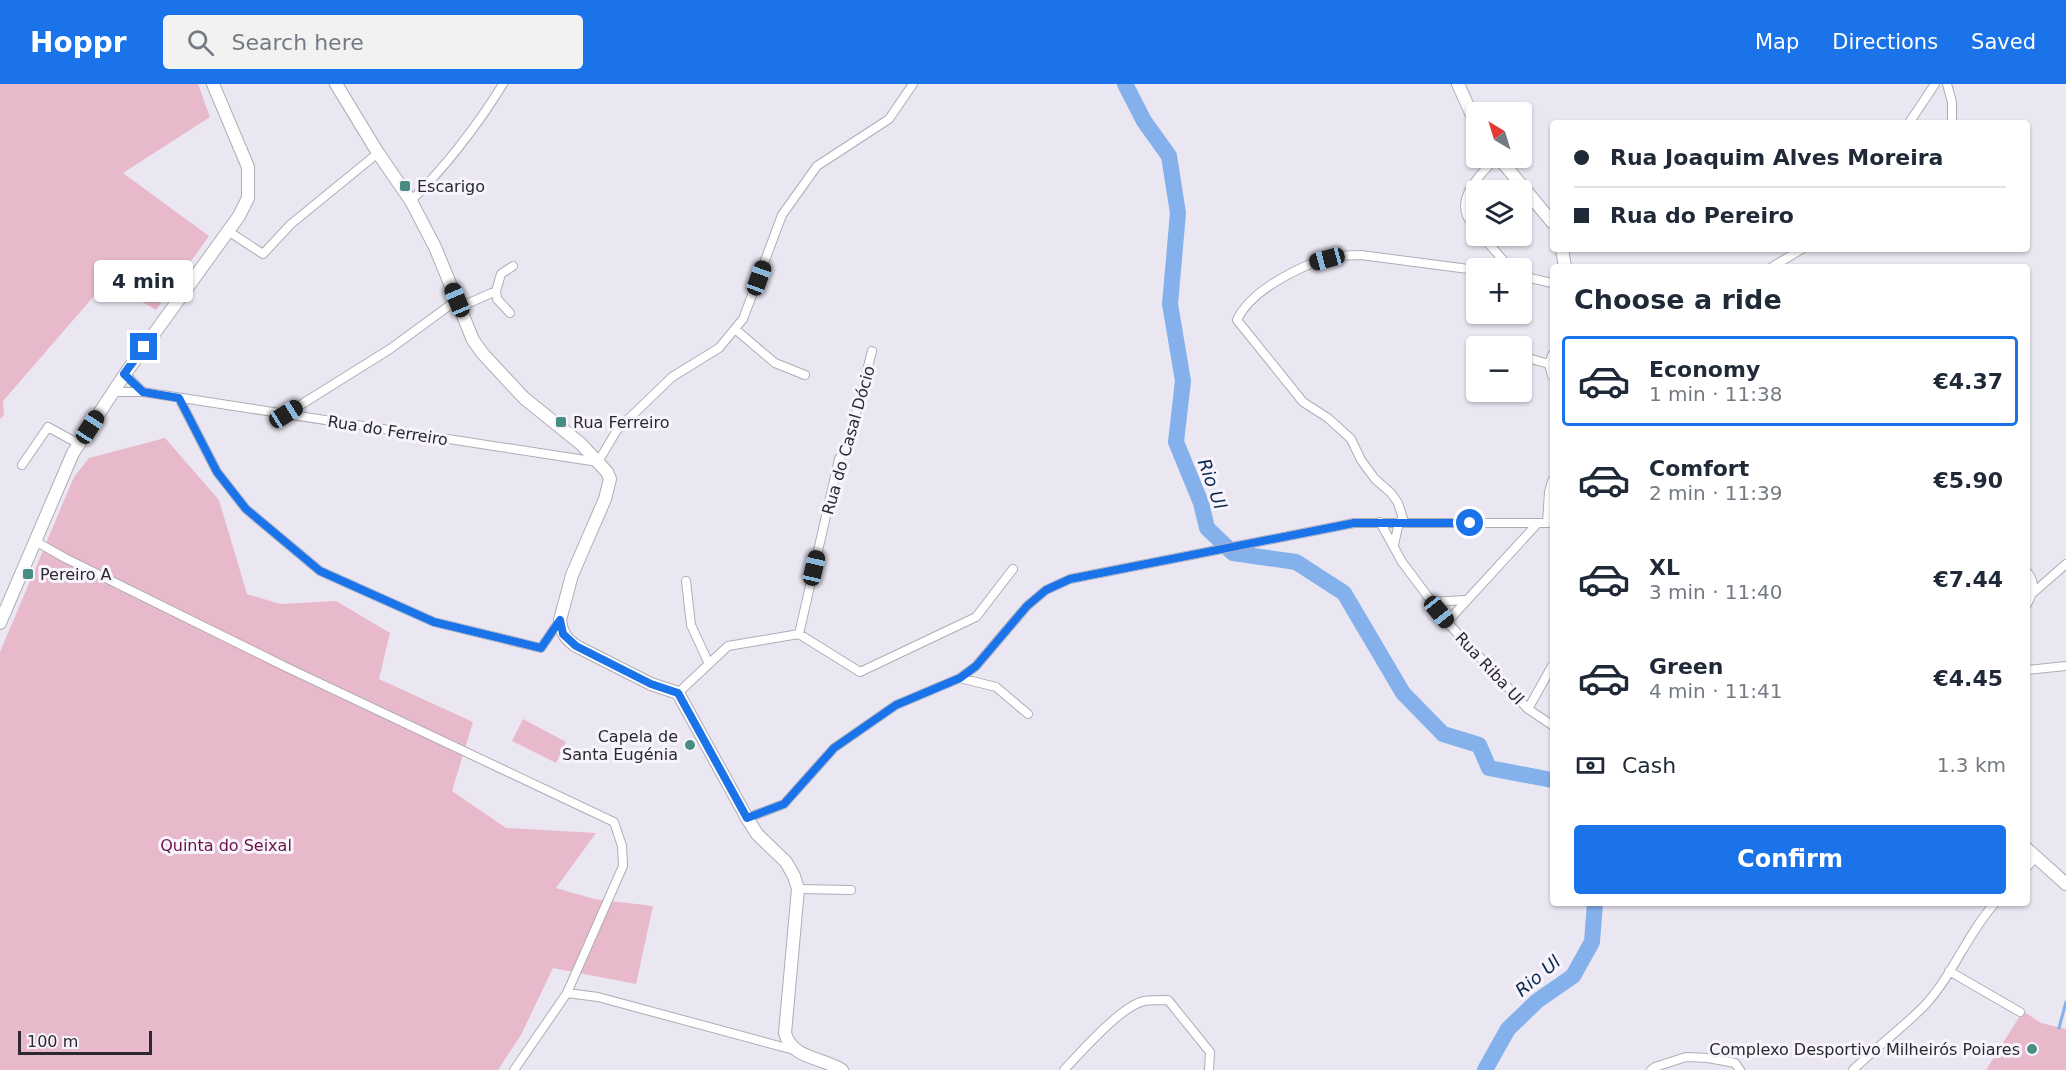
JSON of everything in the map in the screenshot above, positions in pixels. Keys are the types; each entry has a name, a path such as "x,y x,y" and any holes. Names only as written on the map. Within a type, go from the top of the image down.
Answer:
{"street":[{"path":"0,623 73,453 124,374 239,216 248,198 248,168 213,84"},
{"path":"179,398 217,472 246,509 320,571 434,622 541,648 560,620 572,575 600,512 610,479 607,472 581,444 524,398 495,369 473,340 435,247 411,201 378,153 336,84"},
{"path":"411,201 432,181 484,115 503,84"},
{"path":"598,462 617,430 672,377 719,348 743,319 782,215 817,166 889,119 913,84"},
{"path":"1458,84 1466,102"},
{"path":"1911,120 1935,84"},
{"path":"1947,84 1952,102 1952,120"},
{"path":"228,231 263,254 291,224 378,153"},
{"path":"1478,180 1488,168"},
{"path":"1506,168 1550,220"},
{"path":"1491,246 1501,258"},
{"path":"1777,264 1797,252"},
{"path":"1394,545 1401,522 1398,503 1361,460 1351,439 1328,418 1303,402 1237,320 1242,308 1270,286 1312,263 1343,255 1361,255 1466,269"},
{"path":"510,313 497,299 496,291 501,274 513,266"},
{"path":"1532,278 1550,283"},
{"path":"286,414 458,304 496,291"},
{"path":"735,329 776,363 805,375"},
{"name":"Rua do Casal Dócio","path":"799,634 839,459 847,447 872,351"},
{"path":"1532,357 1550,359"},
{"path":"124,374 143,392"},
{"name":"Rua do Ferreiro","path":"113,392 143,392 598,462"},
{"path":"22,465 48,427 79,444"},
{"path":"747,818 784,804 834,748 896,705 960,678 976,666 1027,606 1046,590 1070,579 1354,523 1550,523 1550,488"},
{"name":"Rua Riba Ul","path":"1380,522 1402,562 1447,622 1528,709 1550,724"},
{"path":"1447,622 1537,524"},
{"path":"35,541 277,663 614,822 622,846 623,866 567,993 514,1070"},
{"path":"2030,599 2034,592 2066,564"},
{"path":"678,693 728,646 799,634 860,672 976,617 1013,569"},
{"path":"2030,575 2034,592"},
{"path":"686,581 691,626 710,664"},
{"path":"1431,602 1465,600"},
{"path":"560,620 563,634 576,646 651,684 678,693 757,834 786,862 794,876 798,889 785,1026 787,1040 794,1050"},
{"path":"2030,670 2066,666"},
{"path":"1528,709 1550,670"},
{"path":"960,678 996,687 1028,714"},
{"path":"2030,852 2066,884"},
{"path":"2030,864 2036,857"},
{"path":"798,889 851,890"},
{"path":"1853,1070 1924,1005 1949,971 1981,919 1992,906"},
{"path":"1949,971 2020,1012"},
{"path":"567,993 598,997 794,1050 842,1070"},
{"path":"1064,1070 1121,1014 1142,1001 1168,1000 1210,1052 1209,1070"},
{"path":"1651,1070 1686,1057 1735,1063 1740,1070"}],"green space":[{"path":"0,84 198,84 210,117 123,173 209,236 156,310 107,281 3,401 4,415 0,419"},
{"name":"Quinta do Seixal","path":"165,438 219,500 247,594 280,604 336,601 390,633 379,679 473,722 452,791 506,828 596,833 556,888 594,899 653,906 636,984 553,968 521,1035 498,1070 0,1070 0,652 74,477 89,458"},
{"path":"523,719 566,742 556,763 512,741"},
{"name":"Complexo Desportivo Milheirós Poiares","path":"2023,1011 2041,1023 2066,1029 2066,1070 1986,1070"}],"waterway":[{"name":"Rio Ul","path":"1125,84 1144,121 1169,156 1178,213 1170,304 1183,381 1176,442 1201,503 1207,528 1233,553 1296,562 1344,593 1403,693 1443,734 1479,745 1489,768 1550,780"},
{"name":"Rio Ul","path":"1485,1070 1508,1029 1537,1001 1573,976 1592,942 1595,906"},
{"path":"2059,1028 2066,1002"}],"place":[{"name":"Escarigo","path":"405,186"},
{"name":"Rua Ferreiro","path":"561,422"},
{"name":"Pereiro A","path":"28,574"},
{"name":"Capela de Santa Eugénia","path":"690,745"},
{"name":"Complexo Desportivo Milheirós Poiares","path":"2032,1049"}],"route":[{"path":"144,347 124,374 143,392 179,398 217,472 246,509 320,571 434,622 541,648 560,620 563,634 576,646 651,684 678,693 747,818 784,804 834,748 896,705 960,678 976,666 1027,606 1046,590 1070,579 1354,523 1470,523"}]}
